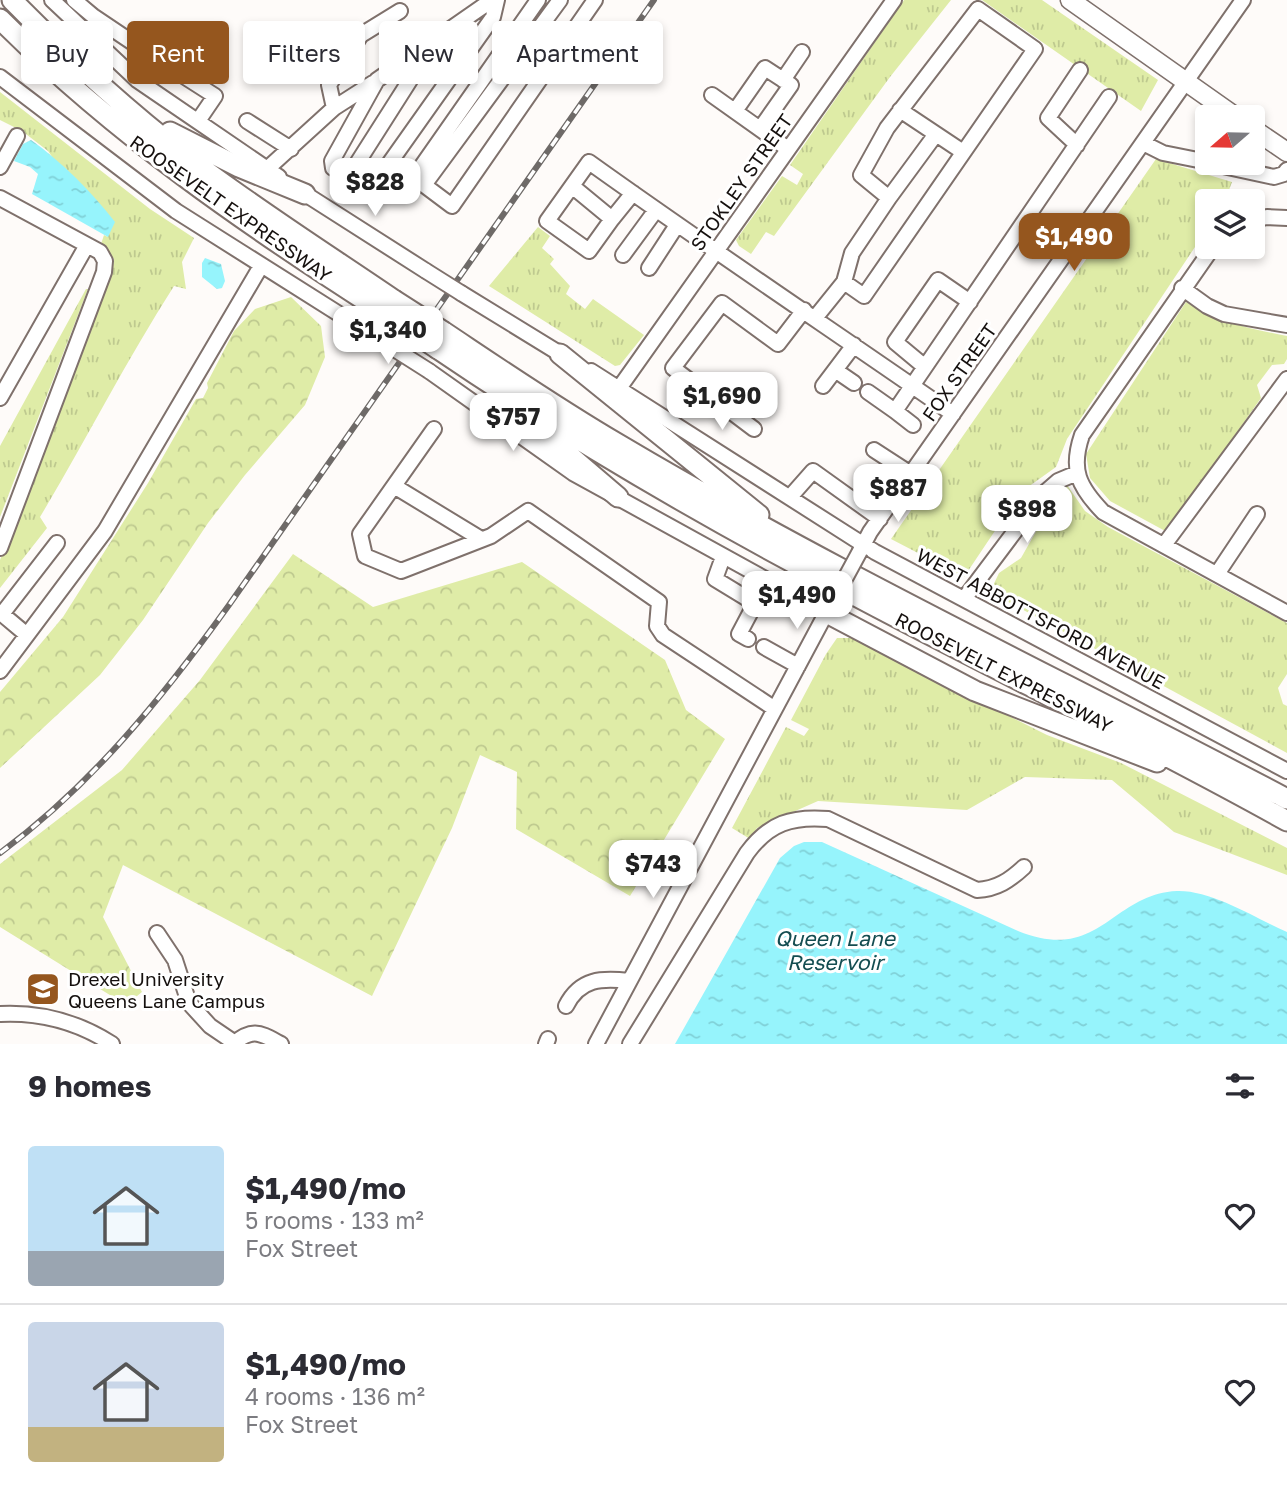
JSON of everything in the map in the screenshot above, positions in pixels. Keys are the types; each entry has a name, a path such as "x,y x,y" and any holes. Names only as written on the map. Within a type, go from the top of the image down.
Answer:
{"highway":[{"name":"ROOSEVELT EXPRESSWAY","path":"12,0 72,60 132,112 221,182 389,306"},
{"name":"ROOSEVELT EXPRESSWAY","path":"0,19 82,97 236,216 616,443 786,539 1287,799"},
{"path":"132,112 230,163 305,194"},
{"name":"ROOSEVELT EXPRESSWAY","path":"441,340 517,402 652,485 856,596 1201,773 1287,821"},
{"path":"561,354 725,485 786,539"},
{"path":"517,402 542,432 618,498"},
{"path":"831,606 985,695 1165,765 1201,773"}],"main road":[{"path":"1070,0 1219,105"},
{"path":"1265,137 1287,152"}],"street":[{"name":"WEST ABBOTTSFORD AVENUE","path":"52,0 127,71"},
{"path":"74,0 127,39"},
{"path":"463,21 495,0"},
{"path":"374,185 493,17 495,0"},
{"path":"377,80 332,161 332,168 386,190 405,190 538,0"},
{"path":"560,0 424,185 452,206 595,0"},
{"name":"STOKLEY STREET","path":"620,387 894,0"},
{"name":"FOX STREET","path":"596,1044 862,547 1243,0"},
{"path":"845,282 864,296 1035,49 978,9 887,128 861,175 889,198"},
{"path":"334,108 329,85 361,35 400,11"},
{"path":"783,80 802,52"},
{"path":"735,111 765,68 791,85 760,128"},
{"path":"1077,145 1048,118 1080,70"},
{"path":"0,78 162,201 429,371 573,473 768,581 831,606"},
{"path":"267,169 334,108 377,80"},
{"name":"WEST ABBOTTSFORD AVENUE","path":"143,84 305,194 461,293 620,387 862,547 1287,771"},
{"path":"196,84 215,96 198,121"},
{"path":"349,176 407,84"},
{"path":"712,95 788,149"},
{"path":"895,411 1110,97"},
{"path":"900,110 963,152"},
{"path":"247,121 291,149"},
{"path":"754,429 673,368 722,303 778,344 845,282 852,253 936,134"},
{"path":"0,167 17,136"},
{"path":"1143,144 1163,153 1195,160"},
{"path":"633,194 589,251 547,221 589,162 715,252 953,414"},
{"path":"1265,175 1274,177 1287,170"},
{"path":"572,187 612,219"},
{"path":"0,198 100,252 105,261 104,272 0,548"},
{"path":"623,255 656,210"},
{"path":"1265,218 1287,218"},
{"path":"649,268 677,225"},
{"path":"0,398 87,245"},
{"path":"1204,259 1082,435 1076,452 1077,473 1087,495 1103,512 1287,612"},
{"path":"0,671 105,531 130,493 261,265"},
{"path":"925,367 895,342 938,280 970,302"},
{"path":"1182,288 1207,306 1224,314 1287,325"},
{"path":"823,386 854,345"},
{"path":"835,370 854,383"},
{"path":"1164,545 1287,379"},
{"path":"868,392 913,425"},
{"path":"434,429 360,534 365,556 401,571 481,540 528,511 659,602 657,626 663,635 775,709"},
{"path":"874,450 911,474"},
{"path":"790,497 813,471 880,519"},
{"path":"964,599 1043,494 1058,481 1077,473"},
{"path":"394,486 481,540"},
{"path":"1217,574 1257,514"},
{"path":"27,635 1,615 57,543"},
{"path":"723,557 715,579 756,604"},
{"path":"748,639 739,634 768,581"},
{"path":"764,647 798,666"},
{"path":"631,1044 747,853 765,834 788,820 801,817 828,819 978,890 998,886 1013,878 1024,867"},
{"path":"157,933 175,960 189,1003 210,1026 234,1043 245,1034 260,1033 281,1044"},
{"path":"566,1006 577,990 588,982 604,978 629,981"},
{"path":"0,1014 16,1013 60,1019 95,1033 112,1044"}],"green space":[{"path":"904,0 951,0 890,77 774,236 766,232 751,254 739,246 736,240 782,176 797,185 803,174 790,165"},
{"path":"982,0 1042,0 1158,80 1141,111"},
{"path":"0,92 150,209 194,238 182,262 186,289 174,286 156,314 40,517 47,528 0,588 0,560 112,272 114,259 101,244 104,235 108,237 48,151 22,131 0,120"},
{"path":"1156,159 1195,171 1195,175 1209,175 1232,182 1229,189 1195,189 1195,247 1067,439 1056,467 1021,492 964,577 891,539"},
{"path":"538,227 550,236 542,248 554,259 550,264 570,286 566,294 585,309 593,299 644,335 620,365 615,366 489,286"},
{"path":"88,289 0,517 0,446"},
{"path":"291,297 321,326 325,357 305,405 208,523 143,620 100,675 0,768 0,692 63,617 148,483 196,399 203,398 208,388 207,383 234,331 255,309"},
{"path":"1186,302 1235,324 1287,336 1287,359 1284,364 1272,365 1257,385 1261,398 1167,532 1110,501 1090,478 1086,454"},
{"path":"1067,485 1085,511 1108,527 1287,623 1287,674 1278,688 1283,704 1287,706 1287,753 990,592 999,573 1021,558 1055,498"},
{"path":"293,554 373,607 522,562 665,660 686,710 725,739 630,896 516,829 517,772 480,755 452,828 372,996 123,865 103,917 142,992 126,1005 0,927 0,864 122,770 200,680"},
{"path":"837,638 854,638 1047,735 1121,763 1287,848 1287,875 1174,832 1112,780 1025,777 967,810 818,801 757,828 750,839 732,828 786,727 804,736 809,729 791,720"}],"water":[{"path":"31,140 76,178 115,222 108,237 32,194 38,174 30,167 14,161 23,144"},
{"path":"205,258 221,264 225,281 222,288 217,289 202,277 202,263"},
{"name":"Queen Lane Reservoir","path":"804,842 822,842 1018,931 1046,939 1068,939 1087,934 1136,903 1155,895 1177,891 1190,892 1219,900 1287,932 1287,1044 675,1044 780,858 794,846"}],"railway":[{"path":"0,853 34,827 95,769 178,673 229,605 654,0"}],"place":[{"name":"Drexel University Queens Lane Campus","path":"43,989"}]}
